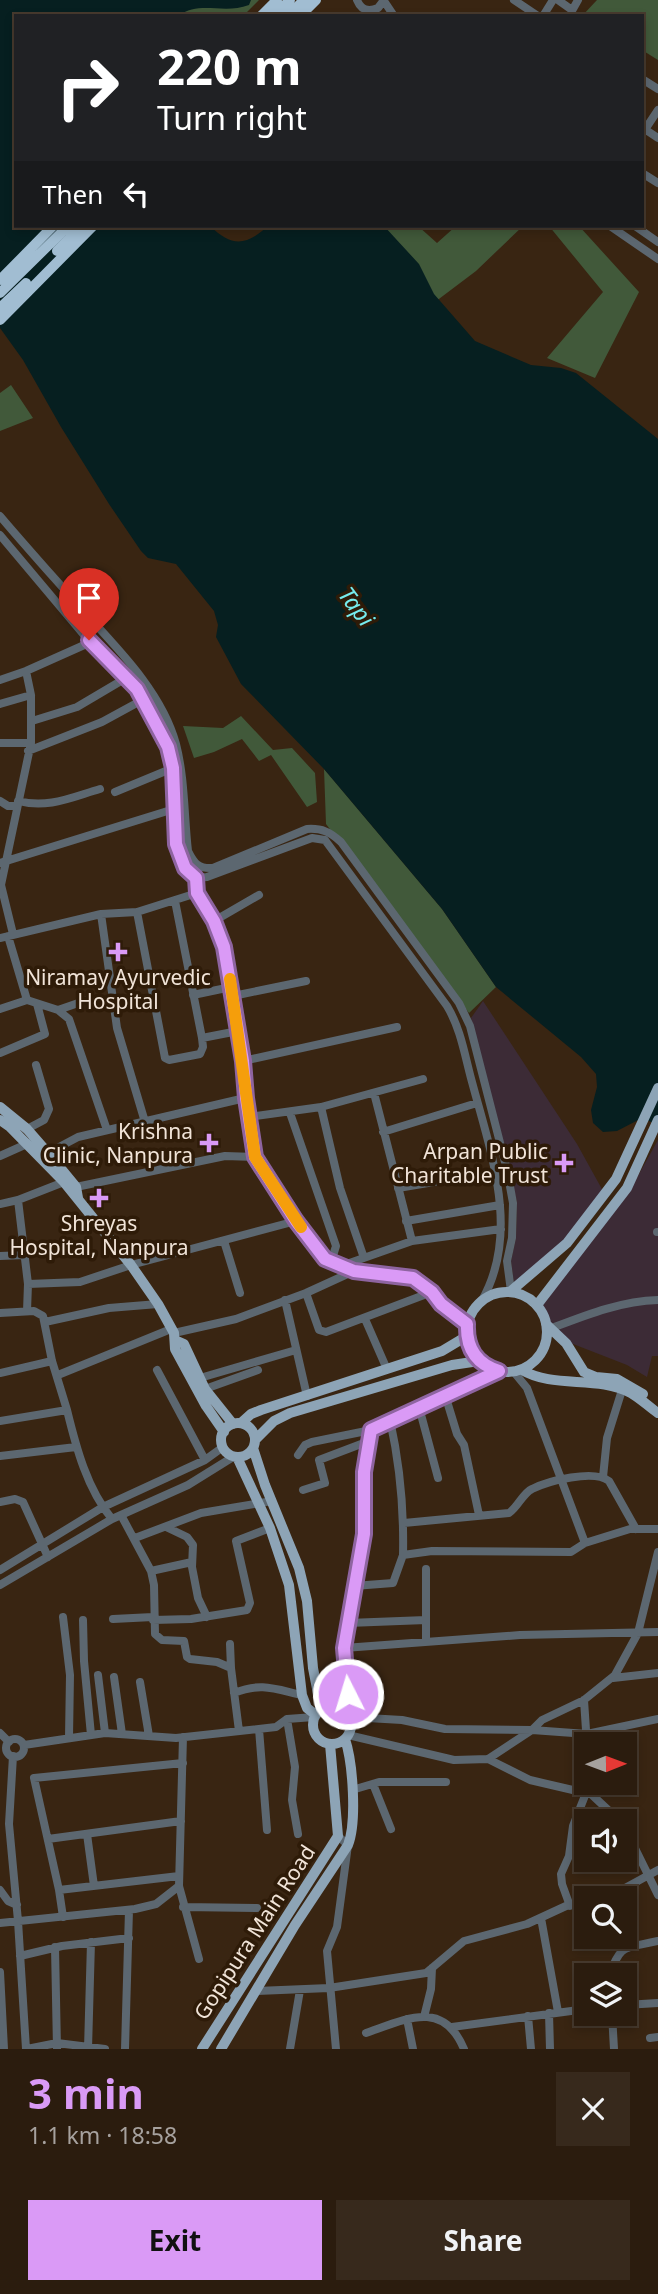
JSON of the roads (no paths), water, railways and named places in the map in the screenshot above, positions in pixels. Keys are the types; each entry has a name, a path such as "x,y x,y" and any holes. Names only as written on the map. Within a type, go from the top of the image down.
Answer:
{"highway":[{"path":"263,14 277,0"},
{"path":"276,14 290,0"},
{"path":"290,14 303,0"},
{"path":"302,14 316,0"},
{"path":"0,279 51,228"},
{"path":"0,293 66,228"},
{"path":"0,308 80,228"},
{"path":"0,320 91,228"}],"main road":[{"path":"511,1292 567,1243 616,1179 658,1088"},
{"path":"0,1107 27,1129 31,1142 131,1265 158,1304 173,1334 175,1349 206,1406 224,1432 223,1447 235,1457 270,1528 292,1598 302,1695 307,1708 317,1714"},
{"path":"0,1120 48,1153 76,1187 78,1198"},
{"path":"537,1305 627,1188 658,1120"},
{"path":"658,1405 617,1379 596,1377 584,1372 566,1343 549,1326 530,1298 511,1292 500,1292 481,1302 473,1310 467,1324 467,1336 473,1354 480,1361 499,1371 517,1371 541,1379 622,1390 658,1413"},
{"path":"517,1371 539,1356 545,1346 549,1326"},
{"path":"173,1334 184,1344 205,1389 237,1424 252,1431 272,1501 299,1569 304,1590 317,1714 313,1729 316,1735 330,1744 346,1737 351,1723 347,1712 337,1706 326,1706 317,1714"},
{"path":"224,1432 256,1412 386,1367 442,1351 467,1336"},
{"path":"235,1457 247,1455 274,1421 290,1413 452,1365 480,1361"},
{"name":"Gopipura Main Road","path":"221,2049 295,1926 348,1845 352,1829 352,1790 346,1737"},
{"name":"Gopipura Main Road","path":"202,2049 338,1836 330,1744"}],"street":[{"path":"358,3 373,10 384,0"},
{"path":"514,0 526,3"},
{"path":"545,14 556,0 570,13 578,0"},
{"path":"644,129 658,110"},
{"path":"613,228 658,259"},
{"path":"638,228 658,242"},
{"path":"0,516 121,653 165,716 181,769 188,851 194,863 200,867 213,868 307,829 319,828 330,833 341,842 459,1003 470,1026 513,1203 513,1230 507,1261 511,1292"},
{"path":"0,535 91,642 126,677 143,700 168,747 173,768 173,809 178,850 185,868 196,878 207,877 312,838 325,840 447,1006 455,1020 500,1205 501,1229 493,1278 481,1302"},
{"path":"0,680 91,642"},
{"path":"26,671 31,695 29,747 3,862 1,885 7,936 27,1000"},
{"path":"32,721 77,707 126,677"},
{"path":"0,743 29,747 102,722 152,694"},
{"path":"0,704 31,695"},
{"path":"115,792 173,768"},
{"path":"0,801 8,806 45,805 100,789"},
{"path":"3,862 173,809"},
{"path":"200,867 196,878 197,893 214,921 224,947 243,1061 255,1157 296,1221 325,1259 354,1271 413,1278 467,1324"},
{"path":"7,936 101,914 137,912 197,893"},
{"path":"214,921 259,895"},
{"path":"137,912 166,1060 201,1054 202,1038 175,901"},
{"path":"101,914 117,1028 145,1122"},
{"path":"193,995 306,981"},
{"path":"0,1009 27,1000 58,1010 69,1019 107,1130"},
{"path":"58,1010 87,1000"},
{"path":"0,1053 45,1034 37,1004"},
{"path":"243,1061 397,1027"},
{"path":"202,1038 238,1031"},
{"path":"27,1129 44,1120 49,1109 36,1065"},
{"path":"249,1117 321,1107 423,1079"},
{"path":"373,1093 412,1241"},
{"path":"48,1153 78,1137 246,1098"},
{"path":"383,1132 477,1103"},
{"path":"321,1107 340,1188 364,1258"},
{"path":"290,1113 335,1246 331,1262"},
{"path":"0,1156 31,1142"},
{"path":"0,1204 64,1182 76,1187 225,1156 255,1157"},
{"path":"398,1188 494,1172"},
{"path":"18,1200 28,1284 27,1311"},
{"path":"406,1221 500,1205"},
{"path":"28,1284 80,1282 131,1265 296,1221"},
{"path":"340,1267 412,1241 501,1229"},
{"path":"224,1241 240,1293"},
{"path":"0,1256 25,1255"},
{"path":"58,1375 173,1334 236,1319 306,1293 354,1271"},
{"path":"306,1293 319,1330 323,1332 365,1319 432,1292"},
{"path":"285,1300 307,1396"},
{"path":"549,1326 642,1301 658,1300"},
{"path":"45,1322 109,1308 158,1304"},
{"path":"0,1313 40,1313 45,1322 52,1361 76,1447 103,1507 112,1519"},
{"path":"365,1319 386,1367"},
{"path":"200,1378 296,1350"},
{"path":"0,1373 52,1361"},
{"path":"157,1370 205,1460"},
{"path":"205,1389 258,1370"},
{"path":"298,1455 305,1445 312,1442 371,1430 446,1398 499,1371"},
{"path":"517,1371 527,1388 585,1543"},
{"path":"603,1477 607,1438 622,1390"},
{"path":"446,1398 457,1434 464,1445 479,1515"},
{"path":"419,1408 438,1478"},
{"path":"0,1420 66,1410"},
{"path":"354,1586 393,1583 403,1555 404,1523 397,1453 390,1420"},
{"path":"371,1430 364,1472 364,1534 344,1648 350,1717 402,1720 446,1729 574,1733"},
{"path":"303,1490 325,1483 319,1460 369,1441"},
{"path":"0,1456 76,1447"},
{"path":"0,1570 103,1507 205,1460 223,1447"},
{"path":"0,1585 112,1519 188,1485 235,1457"},
{"path":"404,1523 509,1513 528,1491 592,1475 608,1481 636,1529"},
{"path":"0,1502 20,1499 48,1557"},
{"path":"135,1538 207,1511 272,1501"},
{"path":"121,1515 151,1571 154,1585 153,1618 157,1638 184,1641 190,1660 217,1662 231,1668"},
{"path":"166,1527 190,1541 194,1550 191,1562 198,1598 207,1617"},
{"path":"113,1619 207,1617 243,1612 249,1606 236,1541 270,1528"},
{"path":"403,1555 432,1551 571,1552 585,1543 630,1529 658,1529"},
{"path":"488,1759 532,1730 542,1720 584,1700 613,1678 638,1633 658,1552"},
{"path":"151,1571 191,1562"},
{"path":"426,1569 426,1640"},
{"path":"63,1617 70,1675 69,1737"},
{"path":"83,1620 91,1735"},
{"path":"348,1623 426,1620"},
{"path":"344,1648 426,1640 658,1632"},
{"path":"230,1644 239,1731"},
{"path":"613,1678 658,1673"},
{"path":"98,1675 105,1733"},
{"path":"114,1677 122,1734"},
{"path":"140,1682 149,1736"},
{"path":"234,1693 262,1686 302,1695"},
{"path":"584,1700 587,1732"},
{"path":"9,1742 16,1739 24,1745 105,1733 183,1737 276,1727 287,1718 317,1714"},
{"path":"287,1718 295,1767 292,1800 298,1834"},
{"path":"596,1732 658,1719"},
{"path":"259,1728 267,1830"},
{"path":"0,1733 9,1742"},
{"path":"183,1737 179,1886 199,1959"},
{"path":"346,1737 453,1760 488,1759 530,1780 574,1791"},
{"path":"9,1742 7,1750 13,1756"},
{"path":"13,1756 20,1755 24,1745"},
{"path":"13,1756 4,1821 17,1905 27,2049 57,2046 105,2049"},
{"path":"63,1917 34,1779 183,1763"},
{"path":"352,1790 373,1784 446,1782"},
{"path":"373,1784 391,1829"},
{"path":"570,1906 561,1874 570,1852 573,1826 587,1796"},
{"path":"590,1796 606,1809"},
{"path":"48,1839 181,1821"},
{"path":"87,1834 94,1886"},
{"name":"Gopipura Main Road","path":"336,2049 327,1951 337,1927 348,1845 338,1836"},
{"path":"637,1846 654,1872 658,1895"},
{"path":"629,1886 654,1872"},
{"path":"59,1890 179,1876"},
{"path":"0,1923 129,1910 156,1903 179,1886"},
{"path":"0,1890 8,1901 17,1905"},
{"path":"257,1991 329,1988 426,1973 464,1941 527,1924 574,1906"},
{"path":"183,1907 257,1908"},
{"path":"125,2049 129,1910"},
{"path":"541,1918 554,2012 550,2049"},
{"path":"20,1956 55,1947 129,1938"},
{"path":"613,1963 621,1951 658,1941"},
{"path":"88,2048 92,1942"},
{"path":"55,1947 57,2046"},
{"path":"424,2017 430,1996 432,1968"},
{"path":"0,1972 4,2049"},
{"path":"290,2049 300,1990"},
{"path":"637,2004 658,2003"},
{"path":"452,2027 574,2010"},
{"path":"528,2016 531,2049"},
{"path":"366,2033 407,2019 434,2017 452,2027 464,2049"},
{"path":"407,2019 413,2049"},
{"path":"613,2026 614,2049"}],"water":[{"name":"Tapi","path":"0,0 251,0 249,5 239,8 203,8 181,14 14,14 14,228 212,228 232,240 245,241 266,228 386,228 419,264 434,294 475,341 531,365 561,368 576,373 658,439 658,1125 642,1118 617,1131 603,1132 593,1123 591,1110 597,1087 596,1074 581,1057 496,987 442,909 324,769 241,684 216,637 218,625 214,611 176,564 148,558 141,551 61,427 23,360 0,328"}],"place":[{"name":"Niramay Ayurvedic Hospital","path":"118,952"},
{"name":"Krishna Clinic, Nanpura","path":"209,1143"},
{"name":"Arpan Public Charitable Trust","path":"564,1163"},
{"name":"Shreyas Hospital, Nanpura","path":"99,1198"}]}
